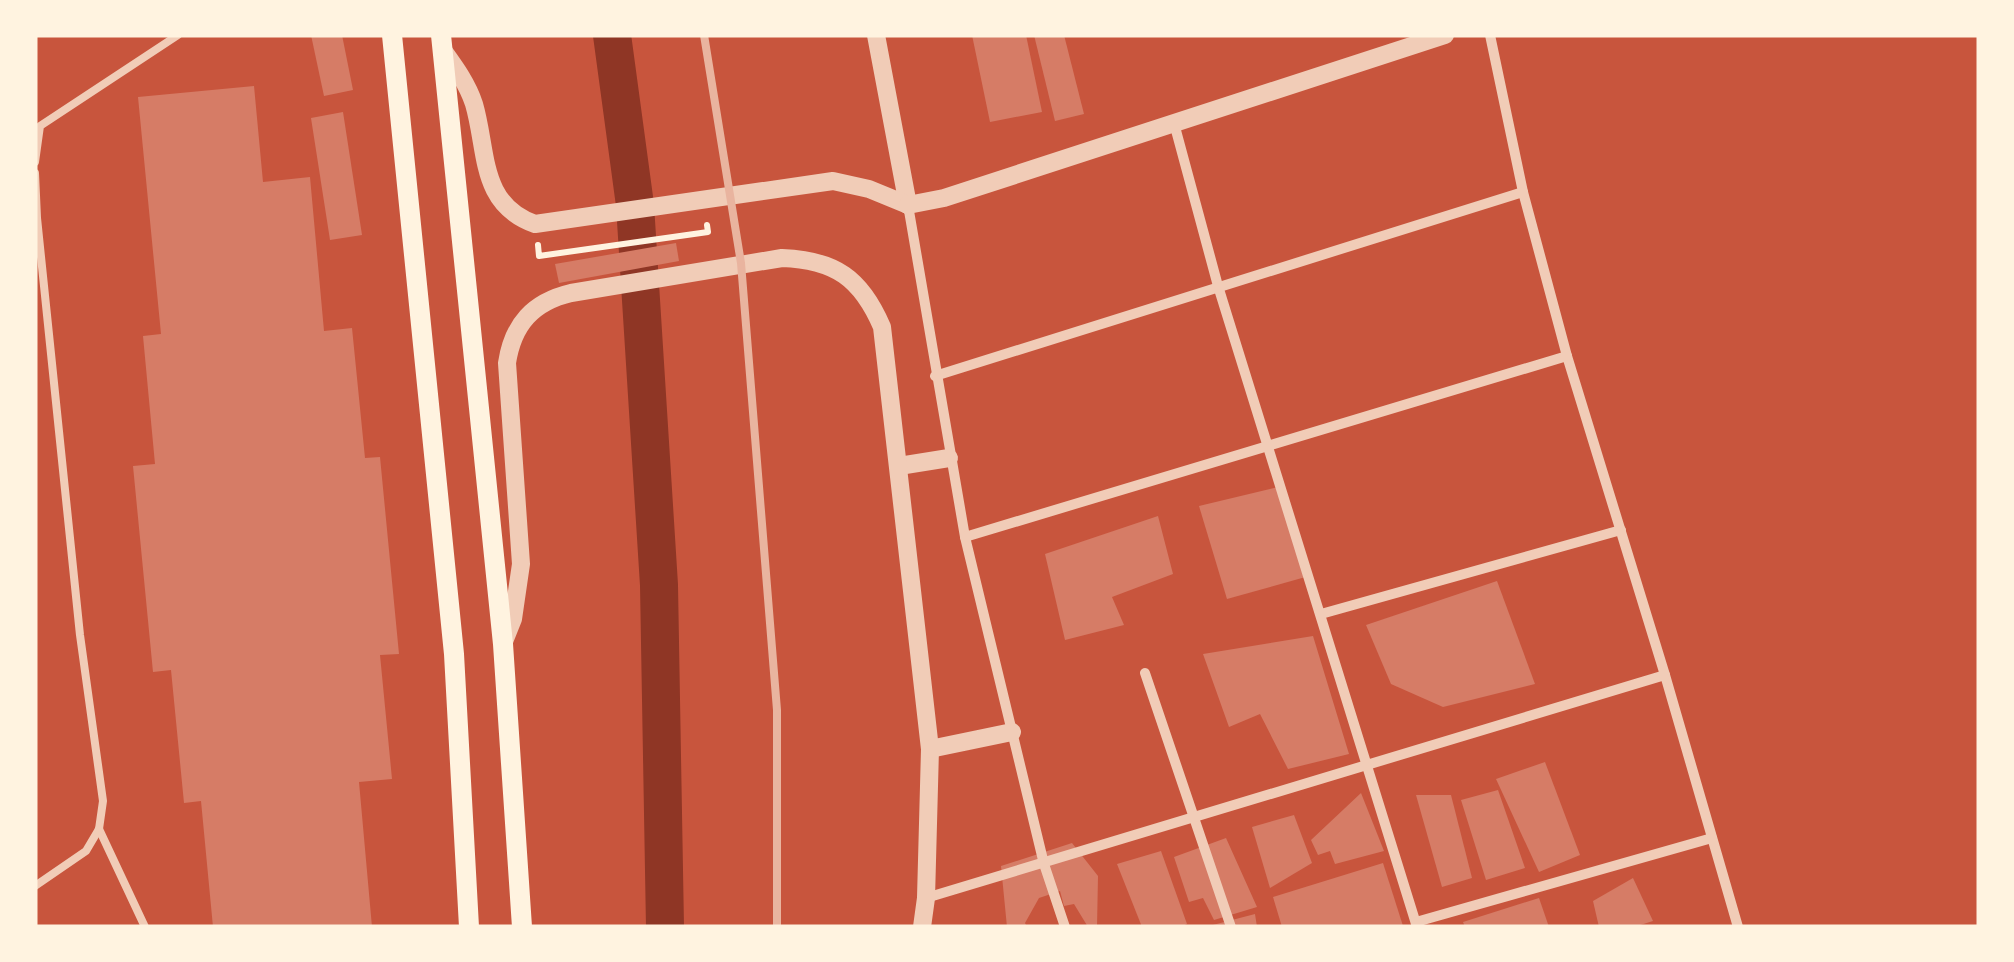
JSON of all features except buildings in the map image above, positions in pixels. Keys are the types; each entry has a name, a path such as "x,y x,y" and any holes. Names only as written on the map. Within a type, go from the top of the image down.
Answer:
{"main road":[{"path":"392,35 454,654 469,927"},
{"path":"441,42 503,644 522,927"}],"street":[{"path":"876,35 964,537 1044,864 1065,927"},
{"path":"441,42 474,103 493,190 503,206 518,218 535,224 833,181 869,189 908,205 944,198 1445,35"},
{"path":"1490,35 1523,192 1567,356 1738,927"},
{"path":"1174,123 1218,286 1416,925 1712,838"},
{"path":"935,376 1523,192"},
{"path":"503,644 520,591 521,564 507,363 510,342 533,308 550,298 571,293 741,263 808,258 833,267 855,282 872,303 882,327 930,749 922,927"},
{"path":"964,537 1567,356"},
{"path":"899,466 949,458"},
{"path":"1320,614 1621,530"},
{"path":"1145,673 1231,927"},
{"path":"926,898 1665,676"},
{"path":"930,749 1012,732"}],"lane":[{"path":"35,162 37,124 178,35"},
{"path":"35,173 80,635 103,801 99,829 86,851 35,886"},
{"path":"99,829 144,927"}],"waterway":[{"path":"612,35 635,205 659,585 665,927"}],"railway":[{"path":"704,35 741,263 777,710 777,927"}]}
